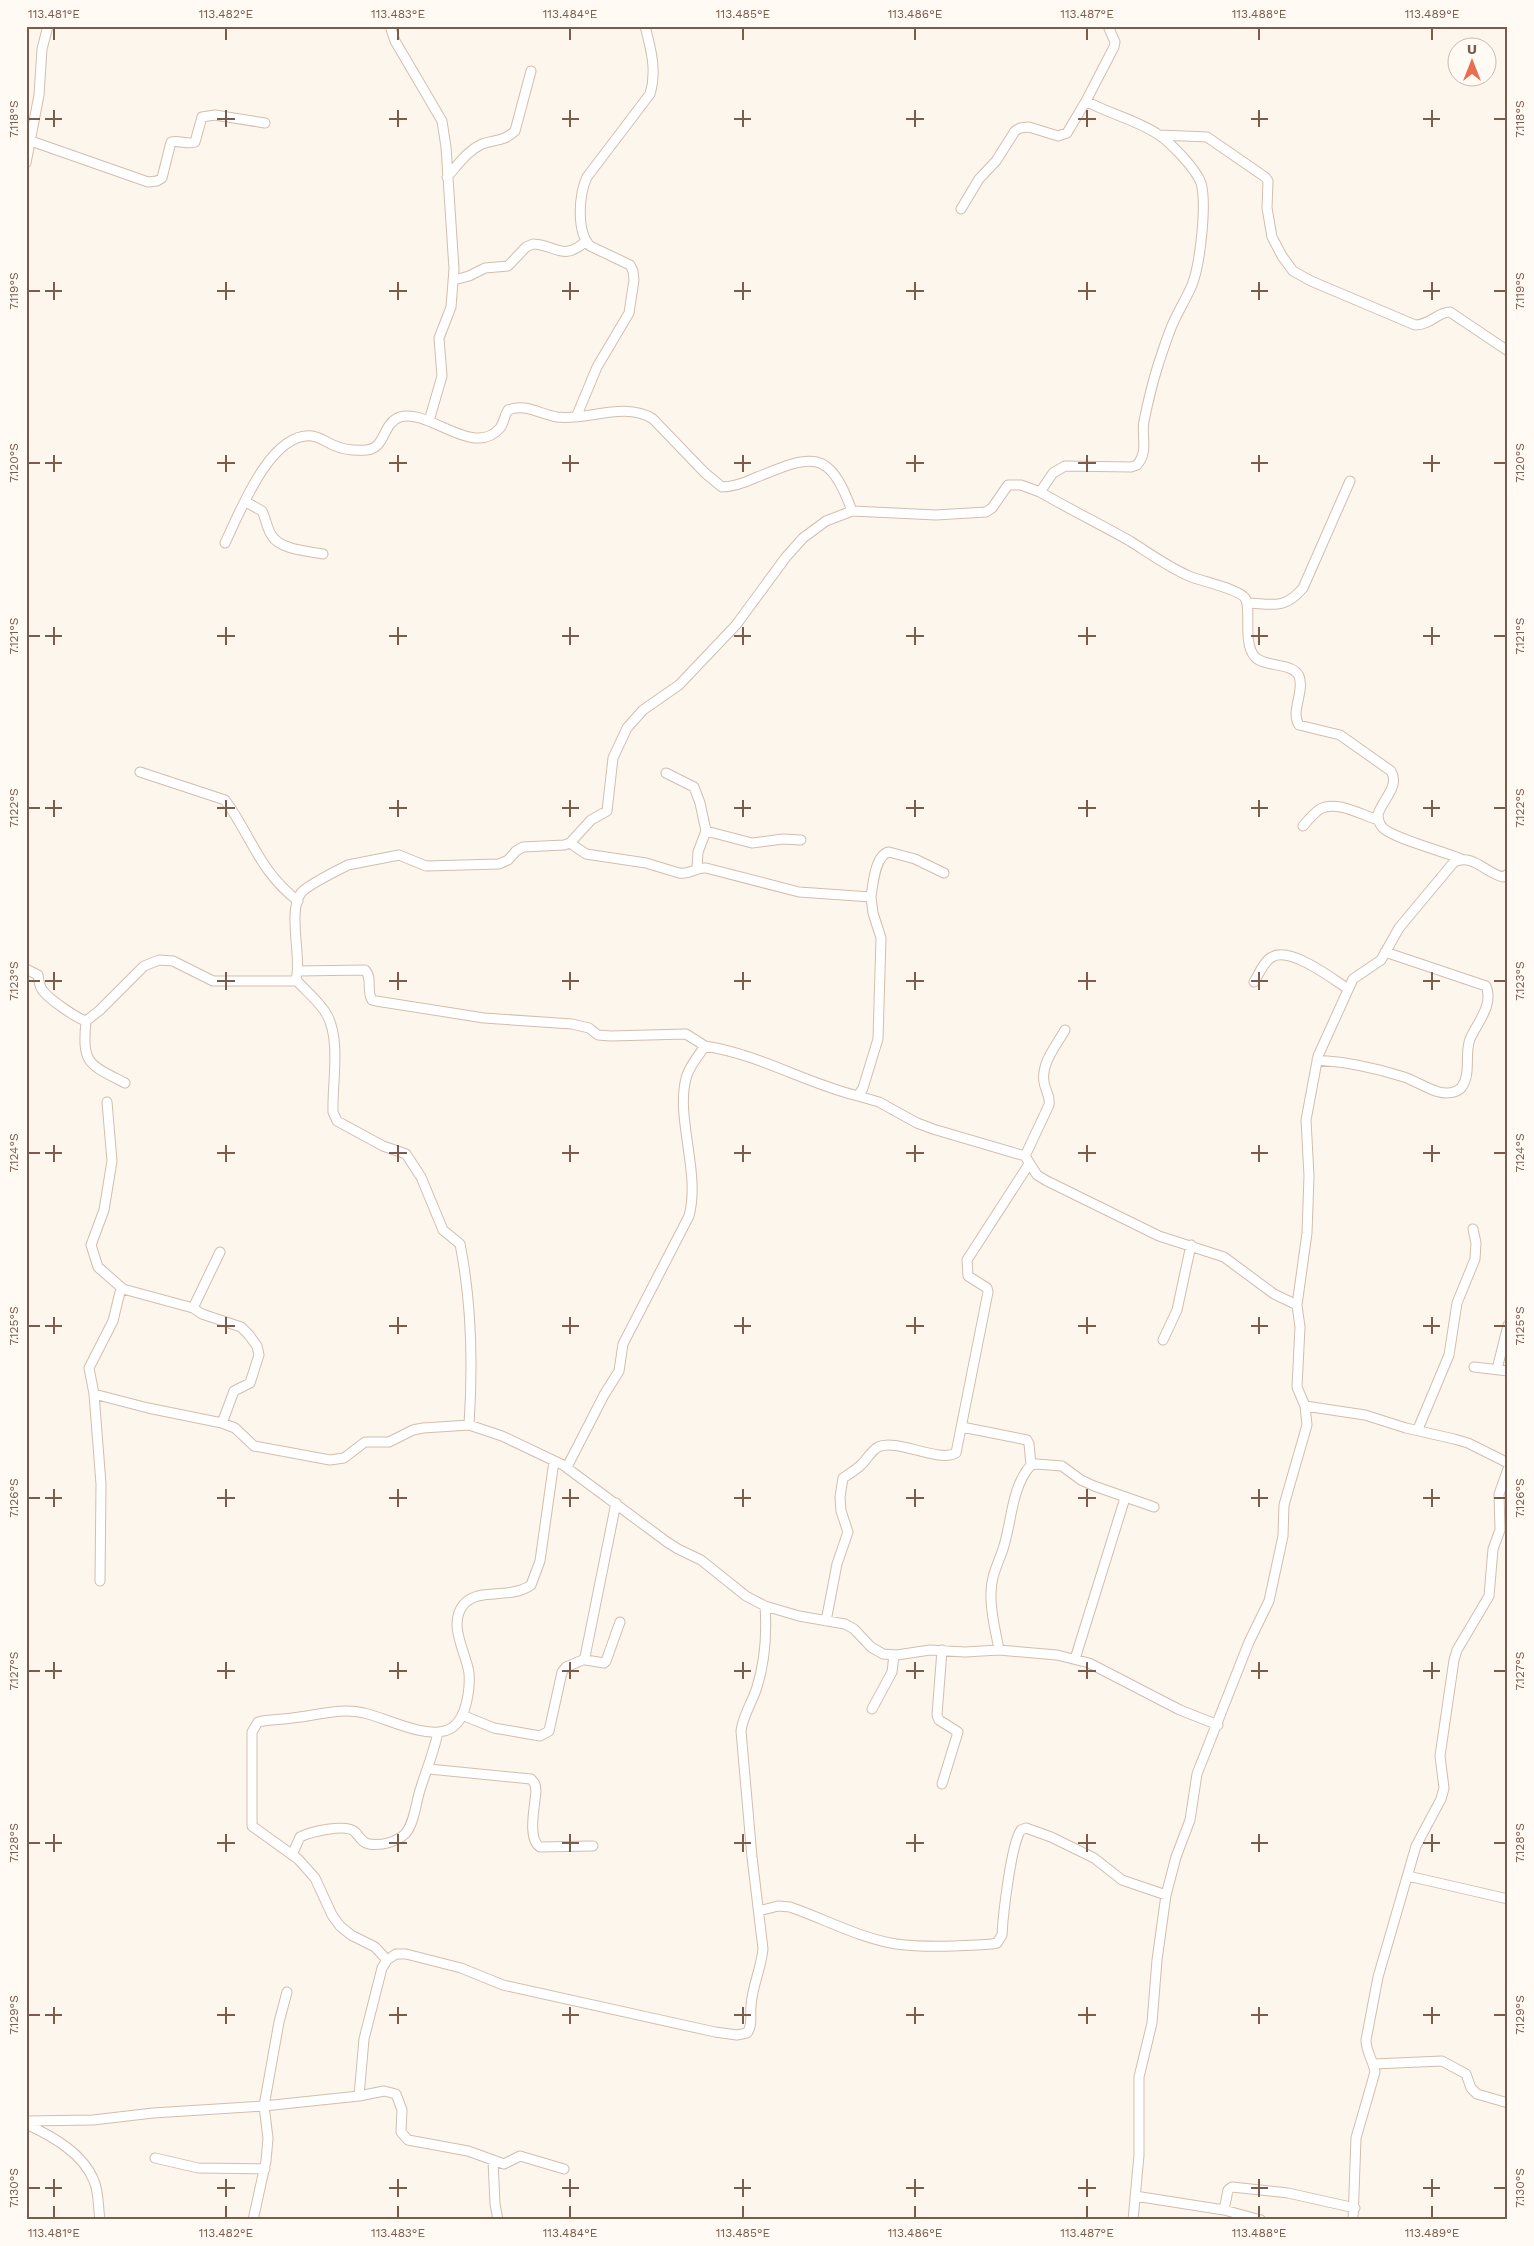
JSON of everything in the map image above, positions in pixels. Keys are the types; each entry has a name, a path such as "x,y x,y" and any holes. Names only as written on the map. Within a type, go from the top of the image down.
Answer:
{"street":[{"path":"26,163 39,95 42,49 48,26"},
{"path":"390,26 395,41 442,121 448,177 454,280 451,307 439,338 442,361 440,389 428,421"},
{"path":"577,415 597,367 629,313 634,274 630,265 590,246 586,241 581,214 582,188 587,177 642,106 654,83 653,63 645,26"},
{"path":"961,209 979,179 996,161 1015,131 1020,128 1029,127 1050,134 1063,135 1067,133 1114,47 1115,42 1108,26"},
{"path":"448,177 469,153 483,144 508,137 515,131 531,71"},
{"path":"1040,492 1057,469 1065,466 1131,467 1138,465 1145,451 1144,424 1152,384 1175,318 1193,284 1202,223 1201,184 1197,175 1180,155 1160,135 1086,100"},
{"path":"31,141 148,182 157,181 162,178 171,142 179,140 192,144 195,142 202,117 215,115 265,123"},
{"path":"1160,135 1207,137 1265,177 1268,181 1267,208 1272,237 1282,256 1299,276 1415,325 1429,323 1443,313 1450,312 1508,351"},
{"path":"454,280 469,276 485,268 508,266 526,247 533,244 561,252 571,252 577,250 586,241"},
{"path":"225,543 262,470 290,441 312,436 348,450 370,450 377,447 391,422 399,417 418,418 444,430 474,437 491,434 500,428 508,410 515,407 523,407 558,417 619,412 647,415 705,473 722,487 737,485 797,462 811,460 821,462 835,475 852,511"},
{"path":"1247,603 1280,604 1295,598 1303,588 1350,481"},
{"path":"469,1425 472,1373 471,1328 460,1244 443,1230 421,1177 406,1154 383,1146 336,1121 333,1112 334,1042 331,1023 323,1009 297,976 295,936 298,901 302,892 308,887 355,863 399,855 426,866 499,864 508,860 516,851 523,847 570,843 591,820 607,811 613,758 627,728 634,718 679,685 724,639 754,603 786,557 803,538 826,521 852,511 936,515 986,512 998,501 1008,485 1021,485 1040,492 1182,573 1204,583 1222,587 1242,595 1247,603 1249,642 1254,656 1259,660 1293,670 1298,675 1300,687 1296,720 1299,725 1340,735 1390,771 1394,777 1394,783 1378,814 1378,820 1385,830 1461,859 1468,859 1497,876 1503,877 1508,874"},
{"path":"246,502 262,511 272,536 277,542 292,548 323,554"},
{"path":"140,772 225,800 265,868 281,888 298,901"},
{"path":"666,773 694,787 704,815 706,832 698,852 697,868"},
{"path":"1303,826 1322,808 1330,806 1378,820"},
{"path":"706,832 752,843 783,839 801,840"},
{"path":"570,843 586,854 646,863 685,874 697,868 706,868 798,892 871,897"},
{"path":"858,1096 864,1088 878,1039 880,938 871,897 880,860 885,853 889,852 915,859 944,873"},
{"path":"1133,2220 1138,2155 1139,2077 1152,2023 1157,1960 1166,1895 1176,1857 1190,1820 1197,1774 1250,1642 1269,1601 1283,1536 1284,1504 1307,1424 1305,1406 1297,1387 1300,1327 1297,1305 1307,1233 1309,1176 1306,1120 1318,1060 1353,979 1380,960 1399,928 1454,862 1461,859"},
{"path":"1318,1060 1349,1063 1374,1069 1406,1078 1438,1092 1448,1093 1460,1089 1466,1077 1469,1041 1487,1005 1489,992 1486,986 1385,952"},
{"path":"1254,982 1266,961 1271,957 1281,954 1319,969 1348,989"},
{"path":"125,1083 92,1066 84,1048 86,1021 100,1010 144,966 160,960 173,961 213,981 227,983 365,970 369,978 369,995 372,1000 376,1001 484,1018 572,1024 605,1035 686,1034 705,1046 755,1057 838,1091 879,1102 916,1123 933,1130 1027,1160 1037,1175 1047,1181 1159,1236 1224,1257 1274,1294 1297,1305"},
{"path":"26,969 38,975 39,985 44,993 79,1019 86,1021"},
{"path":"826,1621 837,1564 848,1532 841,1511 840,1497 843,1478 860,1466 876,1447 882,1446 951,1456 956,1453 988,1292 987,1288 968,1276 967,1260 1027,1160 1050,1106 1050,1100 1044,1083 1046,1062 1065,1030"},
{"path":"566,1467 604,1394 619,1371 623,1344 689,1216 693,1204 693,1185 684,1094 687,1077 693,1063 705,1046"},
{"path":"107,1102 112,1161 104,1210 92,1245 98,1267 123,1289 192,1308 202,1314 242,1327 257,1346 259,1355 250,1383 234,1391 222,1423"},
{"path":"1418,1429 1449,1354 1457,1303 1475,1259 1476,1243 1473,1229"},
{"path":"1163,1340 1177,1310 1191,1245"},
{"path":"192,1308 220,1252"},
{"path":"100,1581 101,1484 94,1394 88,1368 113,1321 120,1292 123,1289"},
{"path":"1497,1369 1508,1325"},
{"path":"1474,1367 1508,1371"},
{"path":"94,1394 148,1408 222,1423 236,1428 254,1446 338,1460 350,1455 365,1442 389,1442 413,1430 469,1425 488,1430 566,1467 586,1484 672,1546 701,1560 746,1596 765,1606 799,1616 845,1624 854,1629 871,1647 883,1654 894,1655 921,1650 964,1652 999,1650 1057,1654 1075,1658 1105,1671 1180,1710 1218,1725"},
{"path":"1305,1406 1365,1415 1406,1428 1418,1429 1468,1443 1508,1463"},
{"path":"962,1427 1027,1440 1030,1444 1031,1465"},
{"path":"387,1960 375,1947 351,1935 340,1926 332,1915 314,1878 292,1855 252,1826 252,1732 258,1722 336,1712 362,1712 402,1726 438,1732 451,1729 462,1715 467,1703 470,1682 458,1631 460,1610 464,1603 482,1595 516,1593 531,1585 540,1561 554,1460"},
{"path":"999,1650 991,1602 992,1578 1003,1548 1015,1501 1027,1469 1031,1465 1062,1466 1081,1480 1125,1498 1154,1507"},
{"path":"1353,2220 1355,2208 1356,2138 1373,2082 1374,2064 1366,2048 1366,2040 1378,1977 1420,1834 1441,1799 1444,1788 1440,1756 1454,1660 1457,1650 1483,1607 1491,1588 1493,1549 1500,1521 1499,1494 1508,1469"},
{"path":"1075,1658 1125,1498"},
{"path":"585,1659 616,1504"},
{"path":"359,2096 364,2039 382,1968 387,1960 396,1954 406,1954 461,1968 503,1985 737,2035 747,2032 751,2026 752,1997 762,1963 763,1949 752,1857 741,1731 743,1718 754,1695 763,1661 766,1641 765,1606"},
{"path":"462,1715 494,1728 540,1736 545,1735 549,1731 562,1672 566,1668 585,1659 604,1663 620,1622"},
{"path":"942,1650 937,1715 939,1720 958,1732 942,1784"},
{"path":"872,1709 892,1672 894,1655"},
{"path":"292,1855 300,1837 336,1828 350,1830 364,1842 382,1845 396,1840 406,1832 429,1768 438,1732"},
{"path":"429,1768 531,1779 535,1784 536,1791 532,1836 536,1845 540,1847 593,1846"},
{"path":"759,1911 773,1907 790,1907 855,1932 894,1944 922,1946 998,1943 1002,1936 1010,1872 1018,1836 1019,1832 1026,1828 1051,1837 1094,1858 1122,1880 1166,1895"},
{"path":"1408,1876 1508,1899"},
{"path":"253,2220 265,2170 268,2138 264,2106 279,2022 288,1992"},
{"path":"1374,2064 1442,2061 1466,2074 1471,2088 1477,2094 1508,2103"},
{"path":"26,2122 93,2120 154,2113 264,2106 359,2096 384,2091 396,2094 402,2110 401,2132 408,2140 468,2151 506,2164 517,2157 530,2157 564,2169"},
{"path":"26,2122 58,2141 75,2154 88,2169 95,2183 100,2220"},
{"path":"155,2158 198,2168 265,2170"},
{"path":"494,2160 494,2204 498,2220"},
{"path":"1224,2210 1228,2190 1232,2187 1288,2193 1355,2208"},
{"path":"1135,2196 1224,2210 1261,2220"}]}
